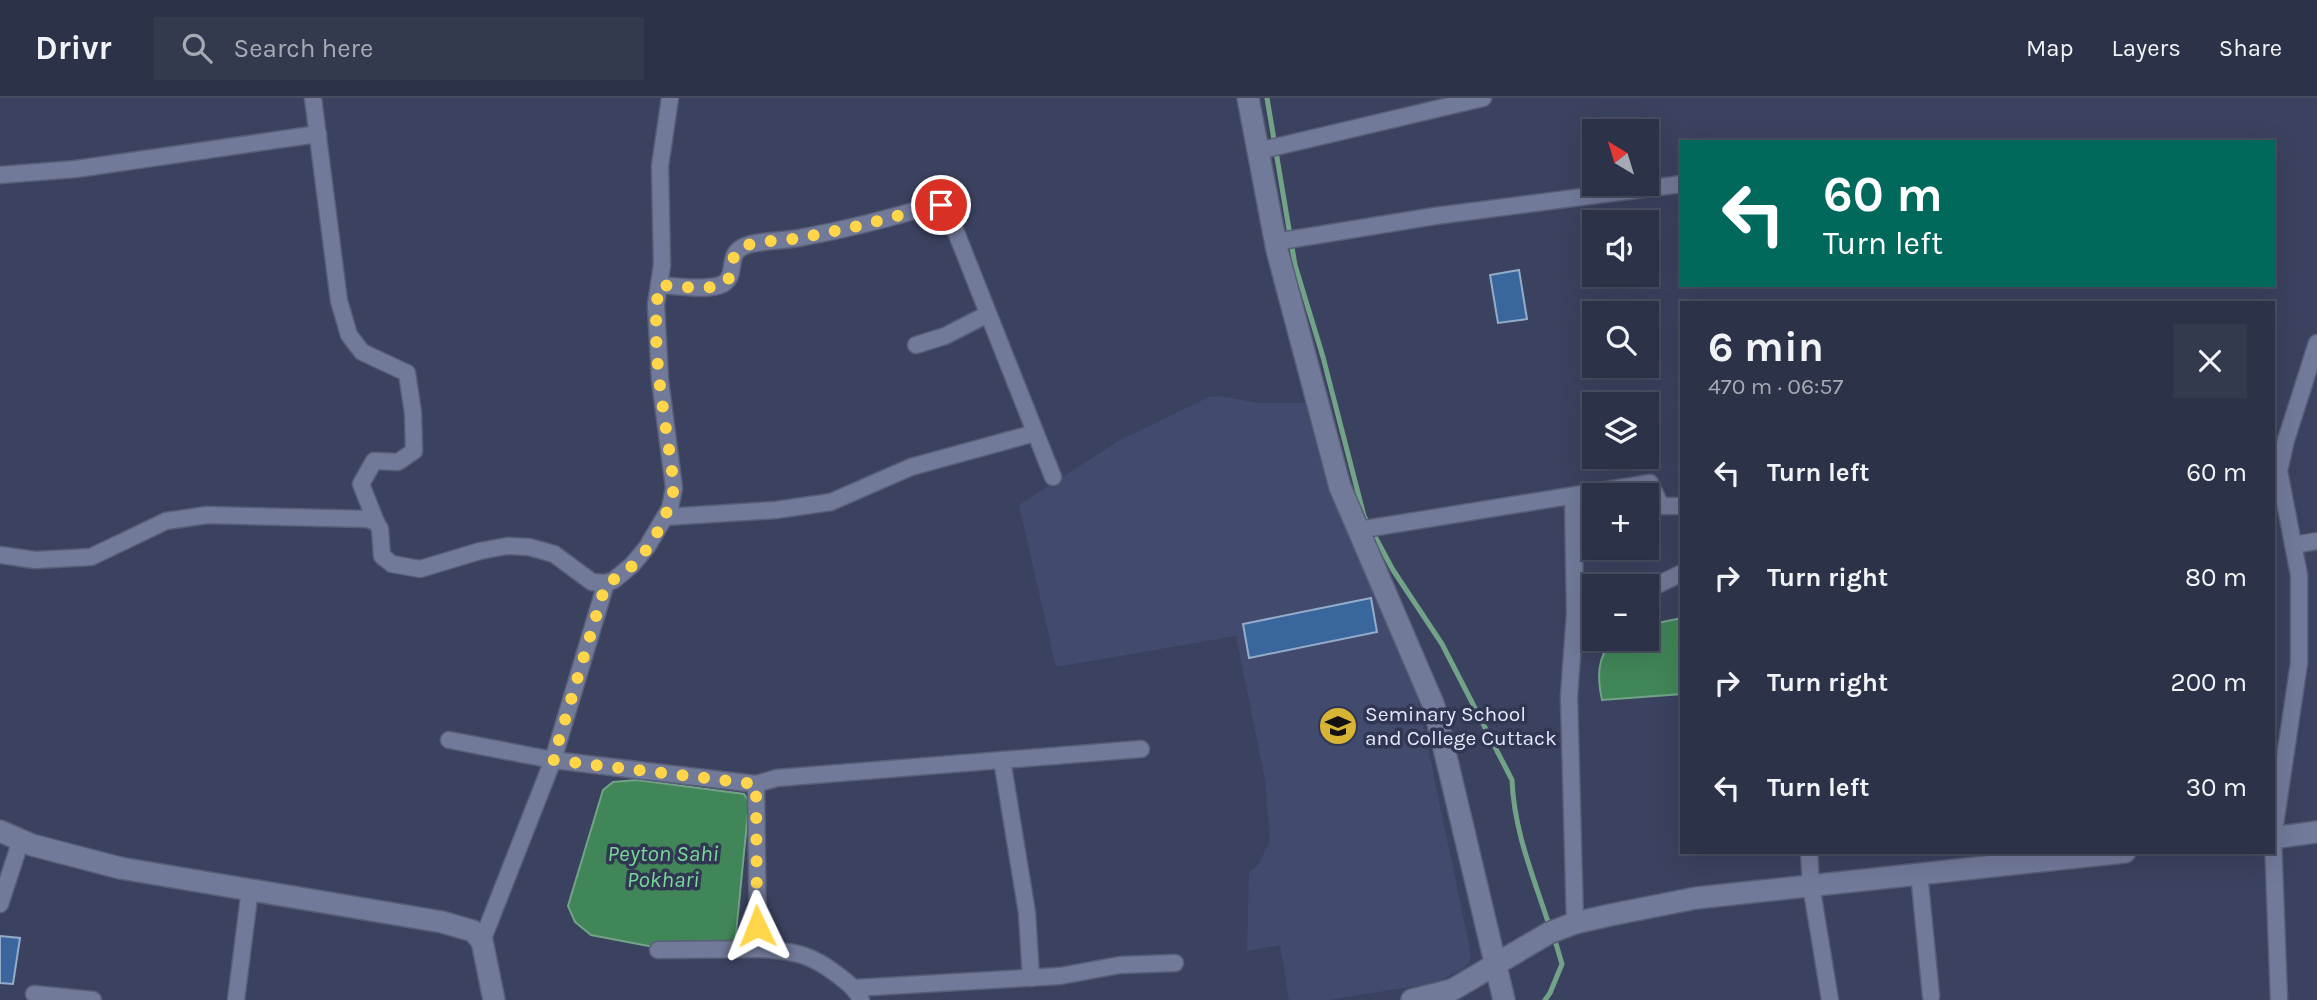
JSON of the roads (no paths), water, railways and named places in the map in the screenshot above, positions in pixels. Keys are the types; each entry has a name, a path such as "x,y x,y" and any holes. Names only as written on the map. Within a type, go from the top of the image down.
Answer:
{"street":[{"path":"313,98 339,301 349,335 362,352 407,373 414,451 398,462 374,461 361,484 380,529 382,556 392,564 420,569 480,551 507,546 529,547 554,554 592,582 606,583 632,565 648,547 670,508 674,488 657,343 656,305 662,239 660,166 670,98"},
{"path":"1248,98 1275,242 1340,487 1434,706 1504,1000"},
{"path":"1258,151 1483,98"},
{"path":"0,175 76,169 318,134"},
{"path":"1275,242 1435,215 1680,184"},
{"path":"659,285 711,287 724,284 730,276 734,255 738,249 752,244 792,240 848,229 941,205 948,212 1053,477"},
{"path":"916,345 945,336 989,314"},
{"path":"2275,825 2299,663 2299,575 2293,545 2280,517 2279,471 2286,440 2317,343"},
{"path":"665,517 831,502 911,467 1035,433"},
{"path":"1358,530 1650,483 1661,506 1680,506"},
{"path":"1561,928 1569,696 1575,614 1573,497"},
{"path":"0,555 35,560 90,557 166,521 207,515 367,519 376,522"},
{"path":"2293,545 2317,541"},
{"path":"1659,584 1680,574"},
{"path":"482,942 553,760 606,583"},
{"path":"1575,614 1582,613"},
{"path":"449,740 553,760 756,784 777,778 1141,749"},
{"path":"1002,760 1027,913 1031,978"},
{"path":"756,784 757,934 758,946 762,949"},
{"path":"0,831 32,845 120,867 442,922 474,931 482,942 494,1000"},
{"path":"2275,838 2317,832"},
{"path":"0,904 21,840"},
{"path":"1809,854 1811,885 1830,1000"},
{"path":"1412,1000 1452,990 1561,928 1696,898 2105,854"},
{"path":"2274,854 2279,1000"},
{"path":"1919,873 1931,996"},
{"path":"236,1000 250,890"},
{"path":"658,950 762,949 796,952 821,961 858,994 1060,976 1120,965 1175,963"},
{"path":"34,994 93,1000"}],"water":[{"path":"1680,618 1680,694 1602,700 1599,683 1604,653 1659,651 1659,623"},
{"name":"Peyton Sahi Pokhari","path":"637,780 744,794 749,802 735,944 659,948 591,935 575,922 568,906 603,790 613,782"}],"waterway":[{"path":"1267,98 1295,265 1323,357 1364,516 1393,570 1442,644 1512,780 1521,836 1550,928"},
{"path":"1545,1000 1562,964 1554,937"}],"place":[{"name":"Seminary School and College Cuttack","path":"1338,726"}]}
